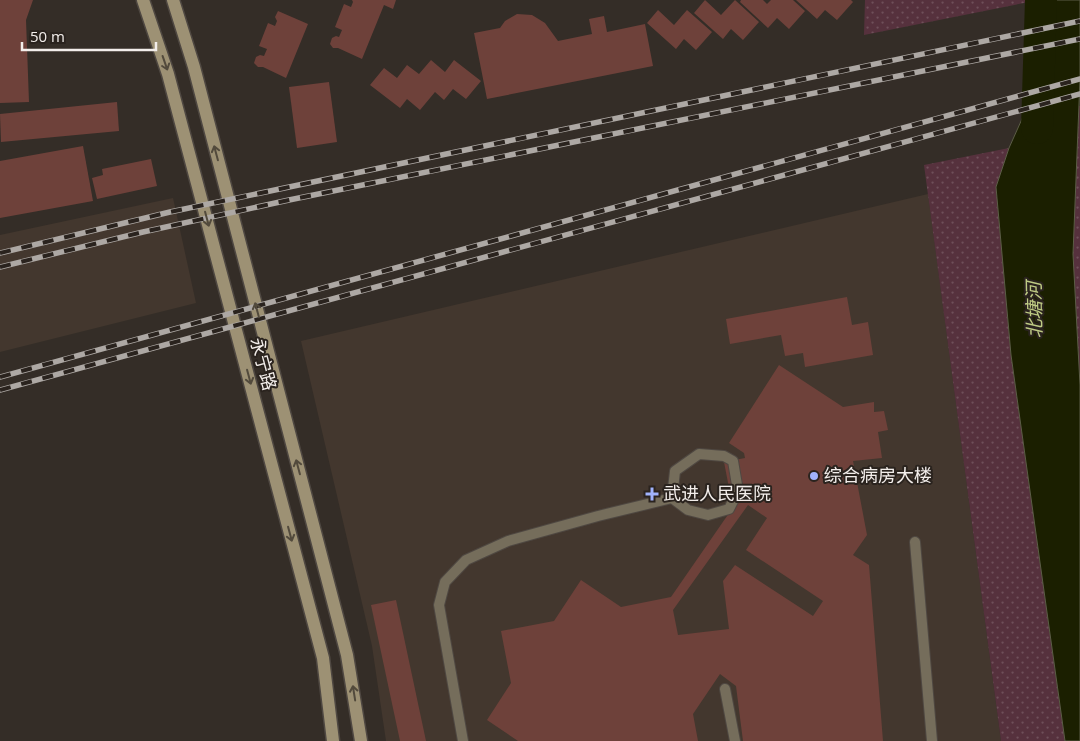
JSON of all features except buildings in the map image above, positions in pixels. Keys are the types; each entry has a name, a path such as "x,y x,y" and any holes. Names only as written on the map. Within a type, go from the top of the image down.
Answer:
{"main road":[{"name":"永宁路","path":"143,0 168,74 323,658 333,741"},
{"name":"永宁路","path":"173,0 194,67 347,654 360,741"}],"lane":[{"path":"699,454 724,456 733,461 738,491 729,509 708,515 688,510 672,498 675,471 699,454"},
{"path":"463,741 439,604 445,582 466,560 508,541 672,498"},
{"path":"915,542 932,741"},
{"path":"725,689 734,741"}],"shaded area":[{"path":"865,0 1028,0 1029,2 864,35"},
{"path":"1080,106 1080,385 1073,254"},
{"path":"1009,148 996,188 1011,355 1065,741 1001,741 924,165"},
{"name":"武进人民医院","path":"928,194 1001,741 386,741 372,646 301,341"},
{"path":"173,198 196,303 0,352 0,235"}],"water":[{"path":"1028,0 1080,0 1080,79 1073,254 1080,385 1080,741 1065,741 1011,355 996,187 1009,148 1047,63"}],"waterway":[{"name":"北塘河","path":"1037,128 1041,0"}],"railway":[{"path":"0,253 170,212 1080,21"},
{"path":"0,267 143,232 289,200 1080,39"},
{"path":"0,377 1080,79"},
{"path":"0,390 1080,94"}],"place":[{"name":"综合病房大楼","path":"814,476"},
{"name":"武进人民医院","path":"652,494"}]}
